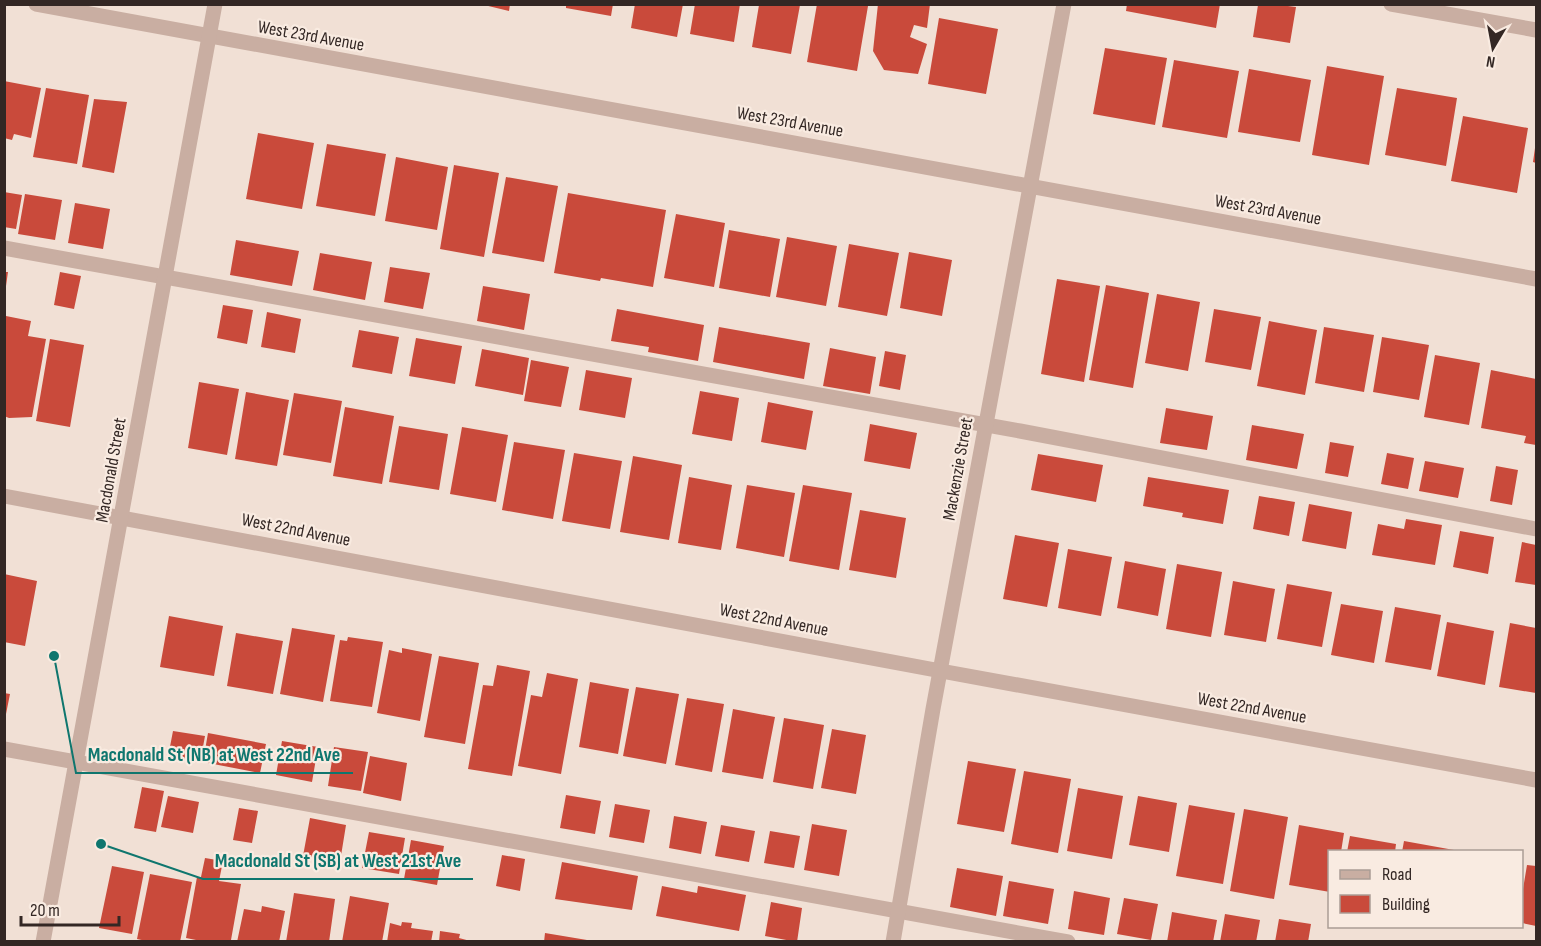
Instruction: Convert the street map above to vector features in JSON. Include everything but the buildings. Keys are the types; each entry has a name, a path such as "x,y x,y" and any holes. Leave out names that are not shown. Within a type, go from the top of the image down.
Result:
{"street":[{"name":"West 23rd Avenue","path":"36,4 1536,279"},
{"name":"Macdonald Street","path":"43,942 215,4"},
{"name":"Mackenzie Street","path":"893,942 985,425 1064,4"},
{"path":"1391,4 1536,30"},
{"path":"4,248 985,425 1536,529"},
{"name":"West 22nd Avenue","path":"4,496 1536,780"},
{"path":"4,749 1068,942"}],"place":[{"name":"Macdonald St (NB) at West 22nd Ave","path":"54,656"},
{"name":"Macdonald St (SB) at West 21st Ave","path":"101,844"}]}
